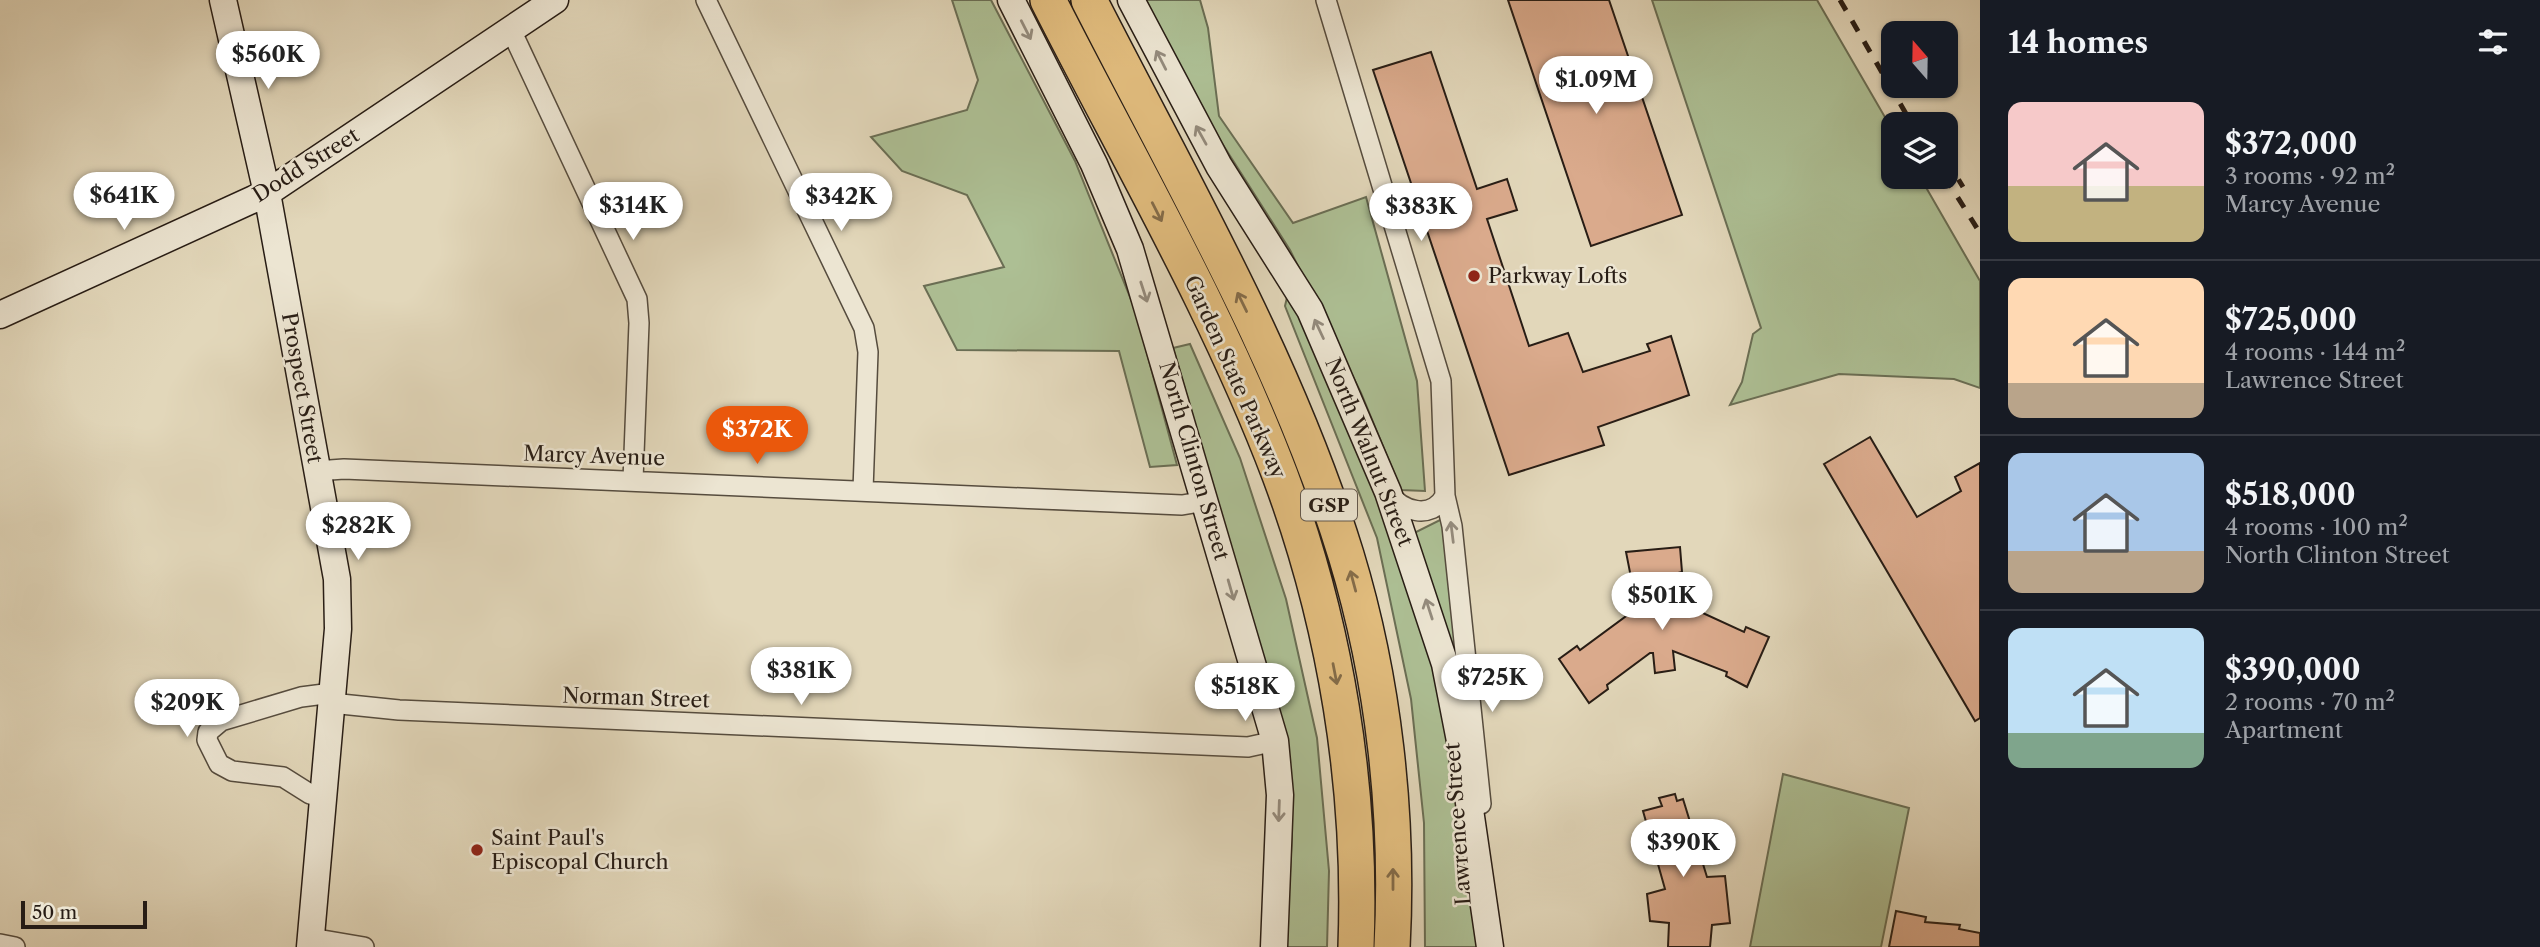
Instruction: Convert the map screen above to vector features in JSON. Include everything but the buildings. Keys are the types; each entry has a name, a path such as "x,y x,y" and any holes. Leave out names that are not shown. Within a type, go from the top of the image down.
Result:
{"highway":[{"name":"Garden State Parkway","path":"1048,0 1058,56 1087,112 1235,371 1279,474 1308,560 1332,658 1349,771 1356,861 1356,947"},
{"name":"Garden State Parkway","path":"1089,0 1278,378 1317,470 1346,556 1371,662 1387,761 1393,851 1392,947"}],"main road":[{"name":"Prospect Street","path":"223,0 267,193 337,579 338,629 310,942"},
{"name":"Dodd Street","path":"0,315 267,193 555,0"},
{"path":"1011,0 1058,56"},
{"name":"North Walnut Street","path":"1131,0 1175,88 1219,166 1300,293 1388,492 1445,664 1460,741 1489,944"},
{"name":"North Clinton Street","path":"1087,112 1094,164 1130,249 1275,741 1280,795 1274,947"}],"street":[{"path":"706,0 864,328 868,352 863,490"},
{"name":"Lawrence Street","path":"1326,0 1441,381 1445,496 1450,516 1478,772 1489,944"},
{"path":"511,30 637,299 639,323 632,480"},
{"name":"Marcy Avenue","path":"316,471 344,469 632,480 1182,505 1206,501"},
{"path":"1388,492 1401,505 1413,510 1434,508 1445,496"},
{"name":"Norman Street","path":"323,796 310,794 284,777 225,768 212,757 207,740 208,732 220,721 301,697 331,698 399,710 1248,747 1275,741"},
{"path":"310,942 364,947"},
{"path":"0,944 15,947"}],"green space":[{"path":"952,0 991,0 1075,161 1136,312 1177,465 1150,467 1119,351 957,350 924,286 1004,267 967,195 902,171 871,137 967,110 978,80"},
{"path":"1146,0 1200,0 1208,28 1219,116 1293,223 1366,197 1417,381 1425,491 1401,490 1361,393 1290,250 1190,93"},
{"path":"1652,0 1817,0 1882,112 1881,189 1927,189 1980,281 1980,388 1954,379 1839,374 1730,405 1742,382 1753,334 1761,328"},
{"path":"1289,289 1352,433 1427,633 1456,760 1479,947 1425,947 1424,823 1411,699 1377,538 1285,306"},
{"path":"1190,344 1240,458 1286,599 1317,738 1329,871 1327,947 1286,947 1292,835 1282,725 1173,348"},
{"path":"1442,519 1461,680 1414,533"},
{"path":"1783,774 1909,808 1881,947 1750,947"}],"railway":[{"path":"1840,0 1905,112"},
{"path":"1958,179 1963,187"},
{"path":"1952,189 1980,233"}],"place":[{"name":"Parkway Lofts","path":"1474,276"},
{"name":"Saint Paul's Episcopal Church","path":"477,850"}]}
